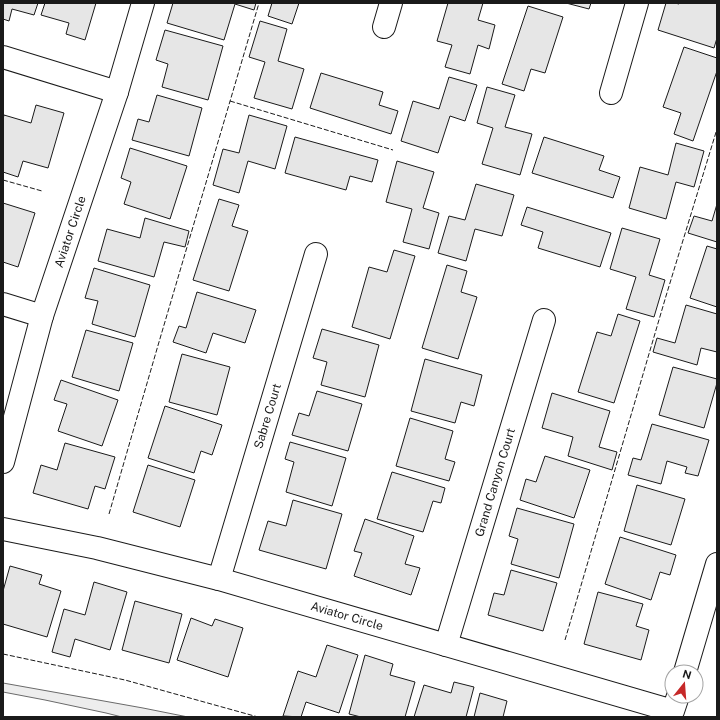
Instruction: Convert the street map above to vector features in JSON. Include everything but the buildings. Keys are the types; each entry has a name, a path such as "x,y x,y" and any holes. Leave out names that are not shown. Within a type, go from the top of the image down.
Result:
{"street":[{"name":"Aviator Circle","path":"3,462 42,316 117,92 143,3"},
{"path":"384,27 391,3"},
{"path":"611,93 637,3"},
{"path":"3,57 117,92"},
{"name":"Sabre Court","path":"219,579 316,254"},
{"path":"3,304 42,316"},
{"name":"Grand Canyon Court","path":"446,645 544,320"},
{"name":"Aviator Circle","path":"3,529 97,548 219,579 673,711 675,704"},
{"path":"687,664 717,564"}],"shaded area":[{"path":"3,683 188,717 122,717 3,692"}],"fence":[{"path":"109,514 259,3"},
{"path":"230,101 393,150"},
{"path":"565,640 666,296 717,129"},
{"path":"3,180 42,191"},
{"path":"3,654 125,680 258,717"}]}
